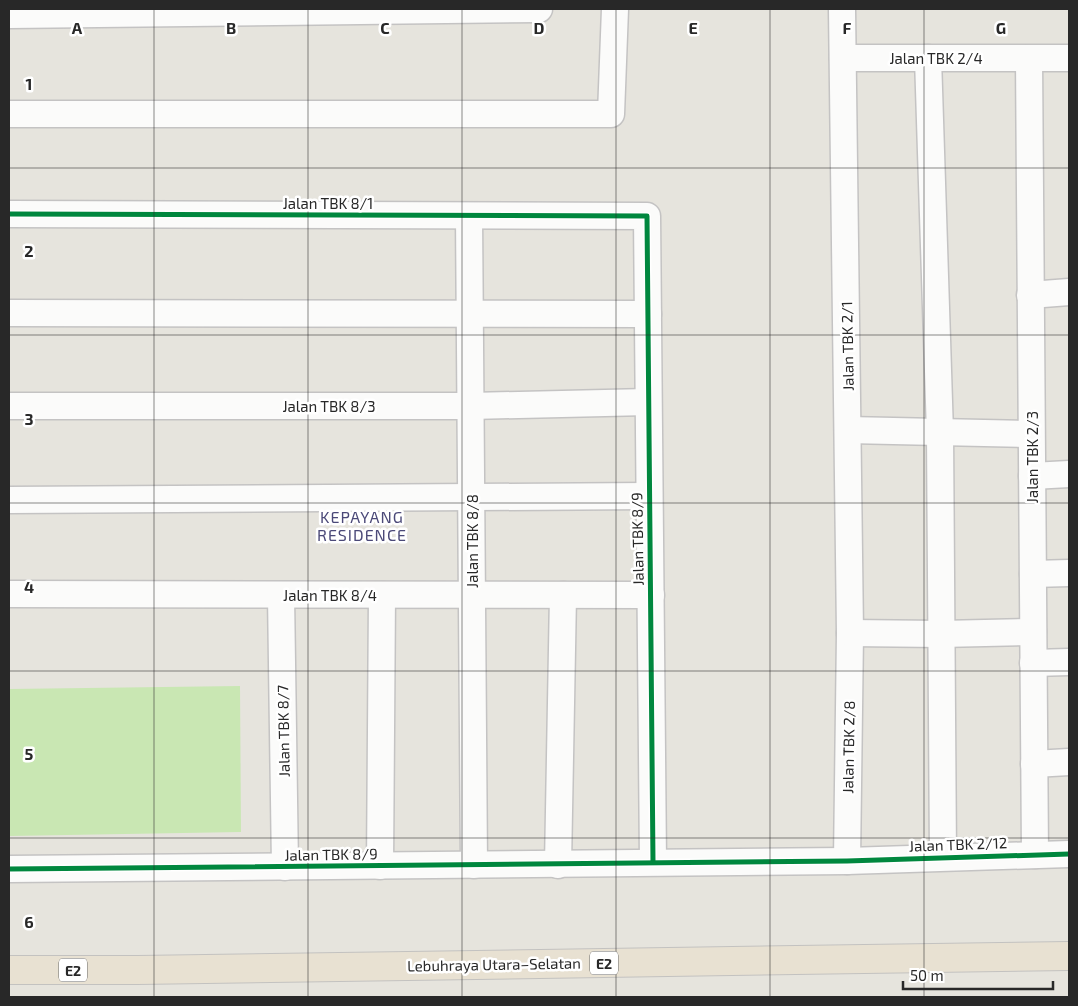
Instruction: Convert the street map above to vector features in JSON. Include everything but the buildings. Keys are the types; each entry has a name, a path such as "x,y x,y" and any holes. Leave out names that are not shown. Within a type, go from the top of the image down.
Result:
{"highway":[{"name":"Lebuhraya Utara–Selatan","path":"9,970 158,970 1069,956"}],"street":[{"path":"9,15 539,9"},
{"path":"9,114 611,114 615,9"},
{"name":"Jalan TBK 2/1","path":"842,9 850,633"},
{"name":"Jalan TBK 2/4","path":"843,58 1069,58"},
{"path":"928,58 940,433 943,857"},
{"name":"Jalan TBK 2/3","path":"1029,58 1034,855"},
{"name":"Jalan TBK 8/1","path":"9,214 647,216"},
{"name":"Jalan TBK 8/8","path":"469,216 474,865"},
{"name":"Jalan TBK 8/9","path":"647,216 653,862"},
{"path":"1030,296 1069,292"},
{"path":"9,313 648,314"},
{"name":"Jalan TBK 8/3","path":"9,406 471,406 648,402"},
{"path":"848,430 1031,434"},
{"path":"1032,476 1069,474"},
{"path":"9,500 649,496"},
{"path":"1033,574 1069,573"},
{"name":"Jalan TBK 8/4","path":"9,594 650,595"},
{"name":"Jalan TBK 8/7","path":"281,594 285,867"},
{"path":"380,866 382,594"},
{"path":"558,865 563,595"},
{"path":"850,633 1033,632"},
{"name":"Jalan TBK 2/8","path":"847,861 850,633"},
{"path":"1033,663 1069,662"},
{"path":"1034,764 1069,762"},
{"name":"Jalan TBK 2/12","path":"847,861 1069,854"},
{"name":"Jalan TBK 8/9","path":"9,869 847,861"}],"green space":[{"path":"240,686 241,832 9,836 9,689"}],"cycle path":[{"path":"9,214 647,216 653,862"},
{"path":"9,869 847,861 1069,854"}],"district":[{"name":"KEPAYANG RESIDENCE","path":"362,525"}]}
